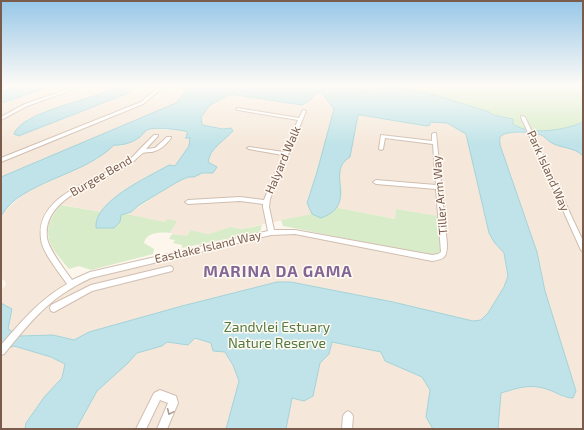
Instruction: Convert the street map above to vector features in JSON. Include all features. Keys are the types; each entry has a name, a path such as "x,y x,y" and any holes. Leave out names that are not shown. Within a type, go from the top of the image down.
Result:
{"street":[{"path":"1,119 26,105"},
{"path":"1,160 137,105"},
{"path":"238,109 300,119"},
{"name":"Halyard Walk","path":"271,233 266,202 304,111"},
{"name":"Park Island Way","path":"523,117 583,248"},
{"name":"Tiller Arm Way","path":"434,134 445,251 443,255"},
{"name":"Burgee Bend","path":"71,284 45,243 43,229 47,218 57,204 70,194 128,163 156,136"},
{"path":"382,150 382,136 435,143"},
{"name":"Burgee Bend","path":"141,150 150,151 158,149 169,138"},
{"path":"248,148 285,154"},
{"path":"376,182 439,187"},
{"path":"188,202 240,199 266,202"},
{"name":"Eastlake Island Way","path":"1,351 46,301 71,284 90,276 271,233 296,232 432,258 438,258 443,255"},
{"path":"54,308 91,288 170,269"},
{"path":"90,276 91,288"},
{"path":"141,429 157,396 160,395 173,399 174,403 162,429"},
{"path":"347,429 348,416"}],"shaded area":[{"path":"1,105 65,105 41,114 31,120 21,135 98,105 171,105 1,177"},
{"path":"210,105 331,105 334,109 307,203 312,214 241,229 231,227 208,234 191,230 187,237 170,233 177,221 165,222 126,215 179,181 202,173 208,174 212,164 208,162 210,156 217,146 232,131 231,128 223,129 202,125 201,117"},
{"path":"358,115 427,126 430,122 447,123 466,134 489,233 494,242 504,253 508,276 504,287 488,313 481,320 473,321 393,302 291,282 277,282 182,306 89,332 74,340 53,335 20,336 8,329 10,319 8,306 1,303 1,290 6,285 5,281 1,279 1,216 3,212 28,191 96,160 114,145 122,146 139,137 147,130 157,127 165,130 180,130 189,134 189,146 175,167 169,165 154,174 105,207 102,212 57,204 50,212 43,237 71,284 90,275 283,231 442,256 442,217 396,209 395,219 338,208 342,193 339,173 345,159 350,157"},
{"path":"508,133 541,135 548,141 579,151 583,156 583,429 498,429 501,393 529,385 551,390 565,398 576,391 545,291 537,252 500,145 501,136"},
{"path":"194,338 211,343 213,351 225,352 233,365 239,381 226,429 76,429 97,391 137,353 162,346 167,342 188,345"},
{"path":"331,342 381,352 385,361 422,377 430,390 426,416 433,429 286,429 292,398 313,396 320,362 329,353"},
{"path":"14,346 51,357 65,364 62,378 45,396 26,423 25,429 2,429 1,348 9,348"}],"green space":[{"name":"Zandvlei Estuary Nature Reserve","path":"171,105 210,105 201,117 202,125 223,129 231,128 233,131 215,148 209,157 208,162 217,167 213,173 202,173 179,181 126,214 165,222 167,219 177,221 170,233 154,234 145,239 144,243 154,249 153,254 91,270 79,266 69,269 51,245 48,231 53,215 60,205 102,212 108,204 132,185 169,165 175,166 189,146 189,134 162,128 147,130 137,139 121,145 114,145 101,156 23,194 10,204 1,216 1,177"},
{"name":"Zandvlei Estuary Nature Reserve","path":"331,105 583,105 583,156 571,149 553,144 538,134 527,132 509,133 504,134 500,138 500,145 537,252 545,291 576,391 573,398 565,397 538,387 521,388 501,393 498,429 433,429 426,417 430,390 422,377 385,361 381,352 332,342 329,354 320,363 313,396 304,401 292,398 286,429 226,429 239,381 233,365 225,352 213,351 211,343 195,338 188,345 167,342 162,346 137,353 97,391 76,429 25,429 26,423 45,396 62,378 65,364 51,357 14,346 9,348 1,303 12,309 8,329 20,336 53,335 74,340 89,332 182,306 277,282 291,282 393,302 473,321 481,320 488,313 504,287 508,276 504,253 494,242 489,233 466,134 447,123 430,122 430,125 427,126 358,115 350,157 342,164 340,173 342,196 338,208 395,219 396,209 438,216 441,250 438,254 430,255 283,226 281,220 312,214 307,203 334,109"},
{"path":"262,225 260,232 182,248 182,245 173,243 175,240 169,239 172,234 187,236 191,230 208,234 231,227 241,229"}],"water":[{"path":"98,105 19,136 14,134 20,126 31,118 62,106"},
{"name":"Zandvlei Estuary Nature Reserve","path":"171,105 210,105 201,117 202,125 223,129 231,128 233,131 215,148 209,157 208,162 217,167 213,173 202,173 179,181 139,205 131,212 121,215 120,222 114,228 96,228 97,218 103,208 136,183 169,165 175,166 189,146 190,137 185,138 188,134 186,131 155,128 147,130 140,137 131,142 121,145 114,145 101,156 23,194 10,204 1,216 1,177"},
{"name":"Zandvlei Estuary Nature Reserve","path":"331,105 467,105 489,112 493,115 513,119 513,124 520,128 538,131 568,127 583,122 583,156 571,149 553,144 538,134 527,132 509,133 504,134 500,138 500,145 537,252 545,291 576,391 573,398 565,397 538,387 521,388 501,393 498,429 433,429 426,417 430,390 422,377 385,361 381,352 332,342 329,354 320,363 313,396 304,401 292,398 286,429 226,429 239,381 233,365 225,352 213,351 211,343 195,338 188,345 167,342 162,346 137,353 97,391 76,429 25,429 26,423 45,396 62,378 65,364 51,357 14,346 9,348 1,348 1,303 12,309 8,329 20,336 53,335 74,340 89,332 182,306 277,282 291,282 393,302 473,321 481,320 488,313 504,287 508,276 504,253 494,242 489,233 466,134 447,123 430,122 430,125 427,126 358,115 350,157 343,163 340,171 340,197 338,205 332,212 321,218 312,214 307,203 334,109"}],"district":[{"name":"MARINA DA GAMA","path":"278,271"}]}
